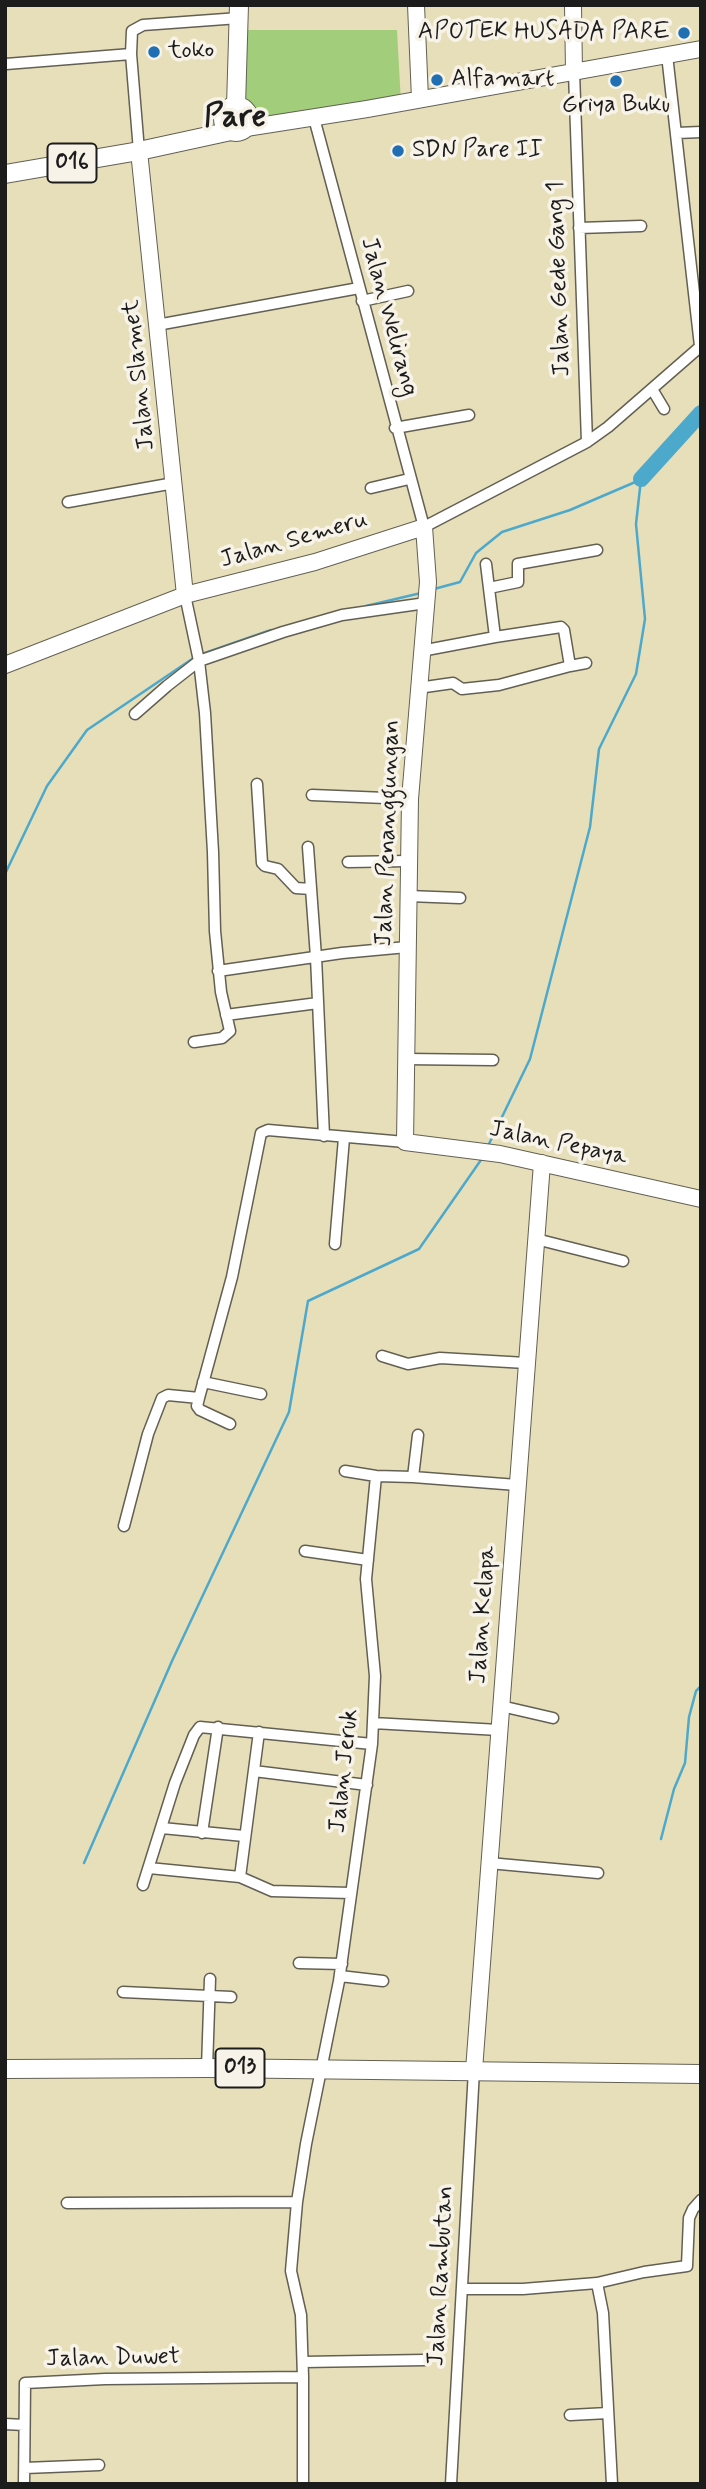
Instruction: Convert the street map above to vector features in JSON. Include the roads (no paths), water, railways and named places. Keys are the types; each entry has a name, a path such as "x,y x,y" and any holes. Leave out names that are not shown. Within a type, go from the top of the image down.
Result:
{"main road":[{"path":"239,11 236,106 224,114 223,122 239,129"},
{"name":"016","path":"5,174 139,151 239,129"},
{"name":"013","path":"5,2069 207,2068 701,2074"}],"street":[{"path":"416,5 420,99"},
{"path":"573,5 574,72"},
{"path":"139,151 131,34 138,26 239,11"},
{"path":"239,129 701,49"},
{"path":"6,64 131,54"},
{"path":"667,55 700,346"},
{"name":"Jalan Gede Gang 1","path":"574,72 587,442"},
{"name":"Jalan Welirang","path":"314,118 424,527"},
{"path":"677,133 701,132"},
{"name":"Jalan Slamet","path":"139,151 185,595"},
{"path":"579,228 641,226"},
{"path":"157,324 359,288"},
{"path":"362,301 408,291"},
{"name":"Jalan Semeru","path":"5,665 185,595 316,562 424,527 587,442 700,346"},
{"path":"652,389 664,409"},
{"path":"396,428 470,415"},
{"path":"371,488 409,479"},
{"path":"68,502 174,483"},
{"name":"Jalan Penanggungan","path":"405,1142 408,861 410,799 427,594 424,527"},
{"path":"489,588 518,582 517,564 597,550"},
{"path":"486,564 495,637"},
{"path":"135,714 198,657 342,615 427,594"},
{"path":"185,595 198,657 208,752 218,971 230,1031 227,1036 194,1042"},
{"path":"421,651 561,628 564,630 570,666"},
{"path":"418,688 453,682 462,689 499,685 586,663"},
{"path":"257,784 263,865 278,869 296,888 311,888"},
{"path":"312,795 410,799"},
{"path":"308,847 324,1136"},
{"path":"348,862 408,861"},
{"path":"408,896 460,898"},
{"path":"218,971 407,947"},
{"path":"226,1015 318,1003"},
{"path":"405,1059 494,1060"},
{"path":"230,1424 197,1406 242,1237 259,1136 268,1130 405,1142"},
{"path":"335,1244 344,1138"},
{"name":"Jalan Pepaya","path":"405,1142 492,1152 701,1199"},
{"name":"Jalan Kelapa","path":"474,2070 542,1163"},
{"path":"536,1239 623,1261"},
{"path":"382,1356 408,1364 440,1358 526,1363"},
{"path":"203,1382 261,1394"},
{"path":"124,1526 148,1434 162,1398 168,1395 199,1398"},
{"path":"413,1477 418,1435"},
{"path":"345,1471 376,1476 517,1485"},
{"name":"Jalan Jeruk","path":"303,2484 301,2315 291,2271 306,2144 341,1970 372,1744 375,1676 367,1592 376,1476"},
{"path":"305,1551 368,1560"},
{"path":"501,1706 553,1718"},
{"path":"373,1723 499,1730"},
{"path":"144,1885 175,1783 196,1730 204,1726 218,1727 372,1744"},
{"path":"202,1833 218,1727"},
{"path":"240,1877 259,1732"},
{"path":"254,1771 367,1784"},
{"path":"162,1828 244,1836"},
{"path":"489,1863 598,1873"},
{"path":"149,1868 240,1877 272,1891 351,1893"},
{"path":"299,1963 383,1981"},
{"path":"207,2068 209,1979"},
{"path":"123,1992 231,1997"},
{"name":"Jalan Rambutan","path":"451,2484 474,2070"},
{"path":"462,2282 523,2289 578,2286 687,2266 689,2218 701,2200"},
{"path":"67,2203 298,2202"},
{"path":"597,2283 603,2313 612,2484"},
{"path":"303,2362 425,2360"},
{"name":"Jalan Duwet","path":"24,2484 25,2383 303,2377"},
{"path":"570,2415 608,2413"},
{"path":"5,2424 24,2425"},
{"path":"24,2468 99,2465"}],"waterway":[{"path":"641,479 701,413"},
{"path":"487,1148 530,1059 590,827 599,749 636,674 645,619 636,524 641,479"},
{"path":"434,589 460,582 476,553 502,532 570,510 640,480"},
{"path":"366,606 421,593"},
{"path":"202,654 271,630"},
{"path":"5,874 47,786 87,730 195,657"},
{"path":"84,1863 172,1661 289,1412 308,1301 419,1249 483,1157"},
{"path":"661,1839 674,1789 685,1763 689,1717 696,1691 701,1686"}],"place":[{"name":"APOTEK HUSADA PARE","path":"684,33"},
{"name":"toko","path":"154,52"},
{"name":"Alfamart","path":"437,80"},
{"name":"Griya Buku","path":"616,81"},
{"name":"SDN Pare II","path":"398,151"}],"district":[{"name":"Pare","path":"235,118"}]}
